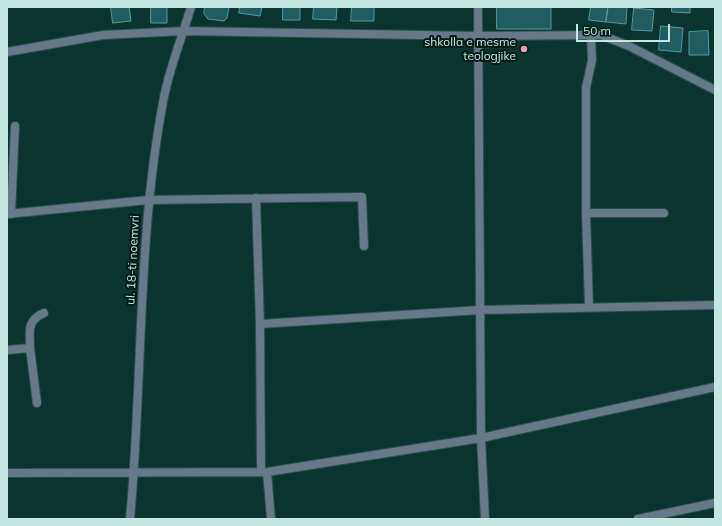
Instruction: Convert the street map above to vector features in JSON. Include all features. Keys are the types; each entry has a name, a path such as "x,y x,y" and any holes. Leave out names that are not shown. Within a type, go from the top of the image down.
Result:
{"street":[{"name":"ul. 18-ti noemvri","path":"130,519 134,473 148,200 164,95 191,7"},
{"path":"478,7 480,310 485,519"},
{"path":"7,52 102,35 184,31 479,36 601,36 629,46 715,90"},
{"path":"589,307 586,213 586,88 592,60 591,36"},
{"path":"15,126 9,214 148,200 362,198 364,246"},
{"path":"256,198 264,472 271,519"},
{"path":"586,213 664,213"},
{"path":"260,324 480,310 715,305"},
{"path":"37,403 30,348 30,326 34,318 44,313"},
{"path":"7,350 30,348"},
{"path":"7,473 264,472 482,438 715,387"},
{"path":"638,519 715,503"}],"building":[{"path":"111,7 129,7 131,21 113,23"},
{"path":"151,7 167,7 167,23 151,23"},
{"path":"205,7 229,7 227,18 224,21 208,19 204,14"},
{"path":"240,7 262,7 260,16 239,13"},
{"path":"283,7 300,7 300,20 283,20"},
{"path":"314,7 337,7 336,20 313,19"},
{"path":"352,7 374,7 374,21 351,21"},
{"path":"497,7 551,7 551,29 497,29"},
{"path":"591,7 608,7 606,22 589,20"},
{"path":"608,7 627,7 626,24 606,22"},
{"path":"672,7 690,7 690,13 672,12"},
{"path":"634,8 654,10 652,31 632,30"},
{"path":"661,26 683,28 681,52 659,50"},
{"path":"708,31 709,55 689,55 689,32"}],"place":[{"name":"shkolla e mesme teologjike","path":"524,49"}]}
